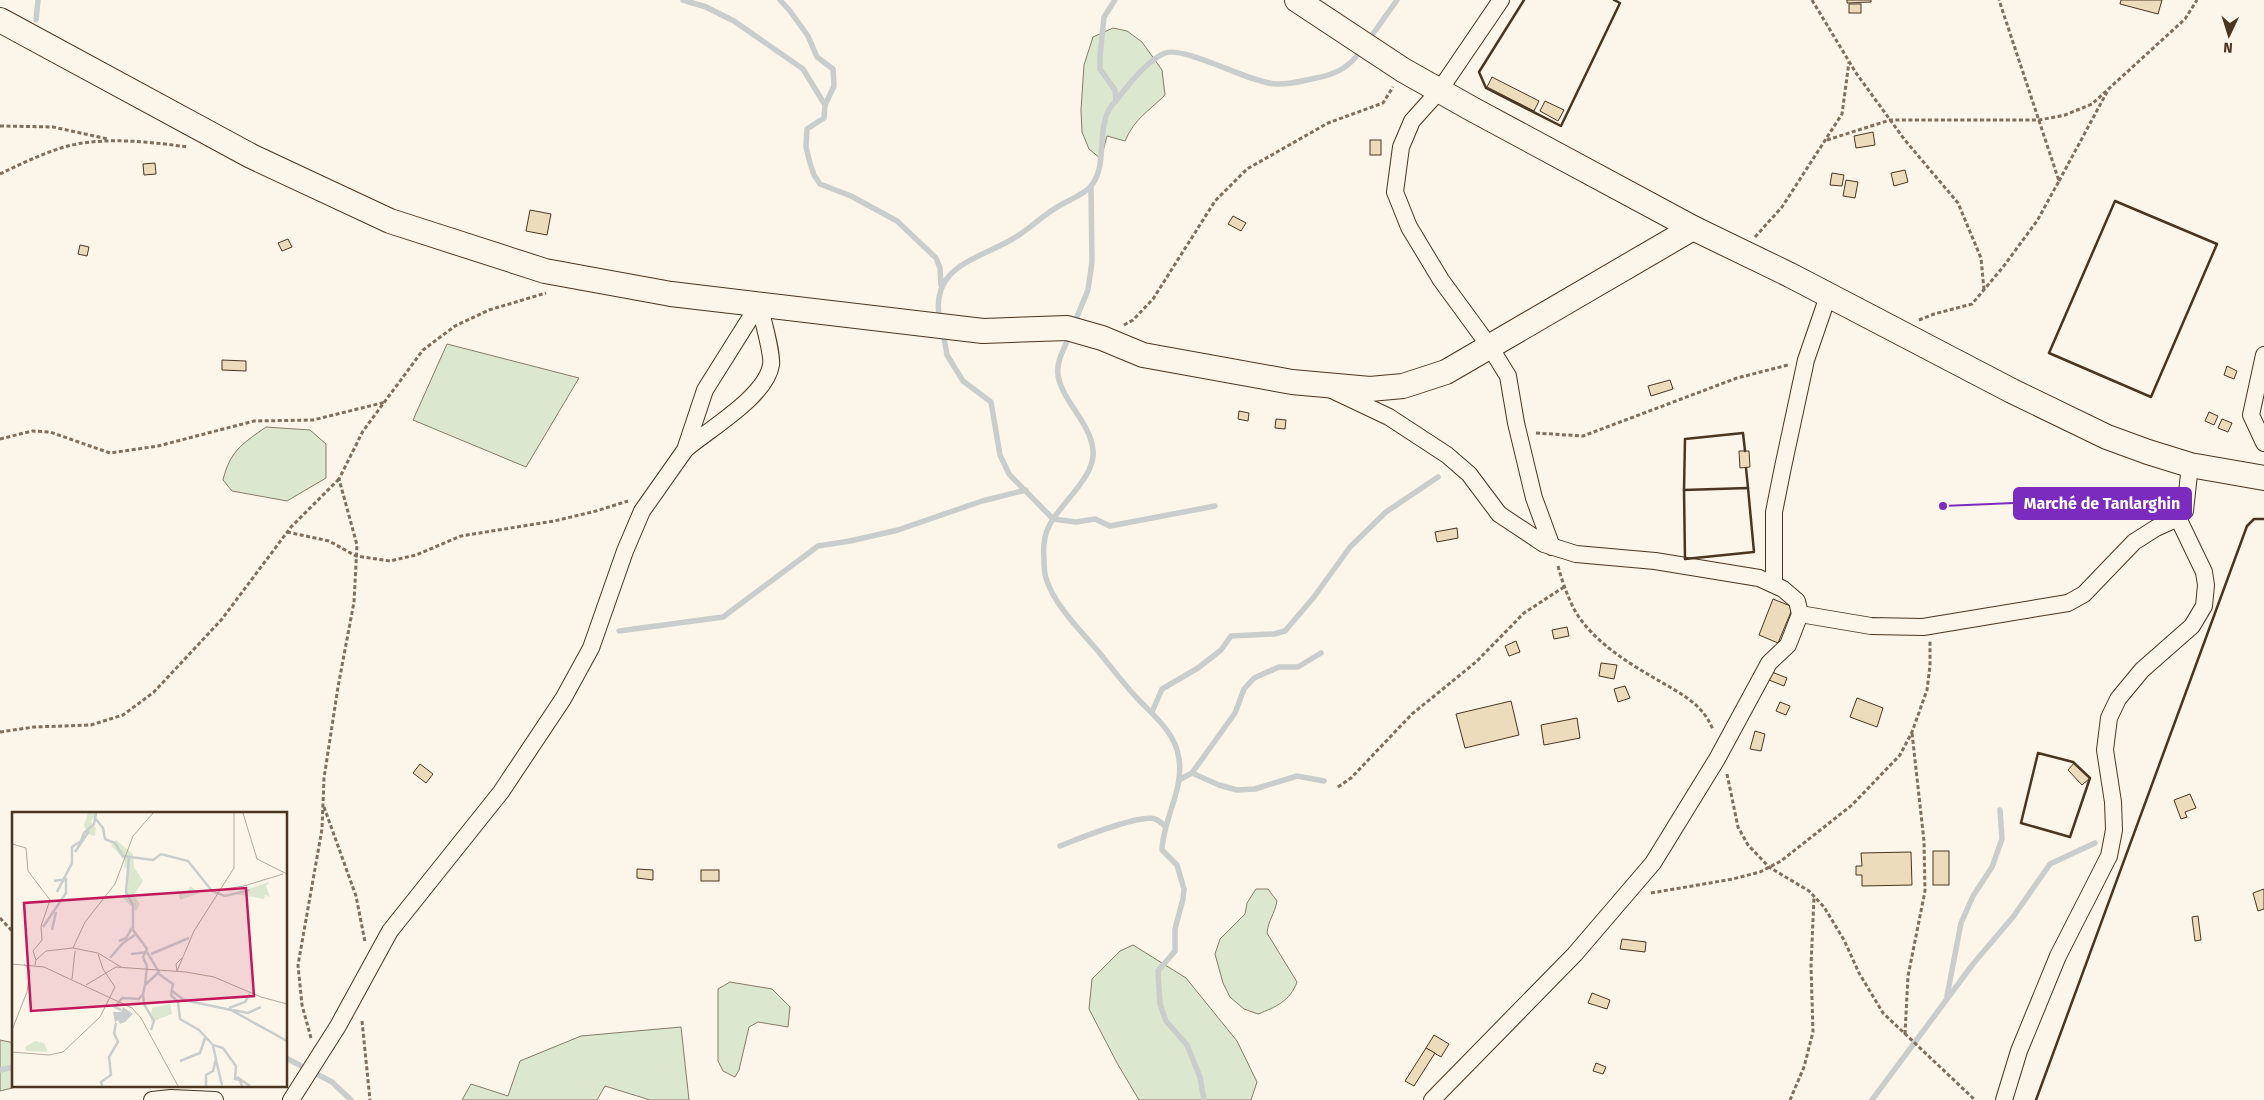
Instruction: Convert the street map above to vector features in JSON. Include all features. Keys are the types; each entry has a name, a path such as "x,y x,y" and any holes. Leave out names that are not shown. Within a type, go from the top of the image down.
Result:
{"street":[{"path":"1297,0 1403,70 1439,91 1693,228 2012,391 2107,437 2148,452 2190,465 2264,478"},
{"path":"1500,0 1439,91 1412,121 1401,147 1395,192 1409,227 1440,280 1490,347 1508,376 1518,432 1534,498 1552,547"},
{"path":"0,20 251,156 390,221 545,271 671,294 983,331 1013,332 1066,328 1102,338 1143,355 1292,382 1370,389 1403,386 1446,372 1693,228"},
{"path":"1774,584 1774,512 1806,360 1828,296"},
{"path":"290,1100 317,1059 390,931 501,792 563,699 591,648 625,551 642,511 685,450 705,390 759,304"},
{"path":"685,450 751,400 764,382 772,364 759,304"},
{"path":"2264,355 2251,415 2264,443"},
{"path":"1319,384 1389,417 1447,456 1469,474 1499,514 1520,530 1552,547 1576,554 1655,561 1760,578 1783,588 1796,601 1800,614 1788,645 1769,663 1721,751 1653,863 1575,954 1432,1100"},
{"path":"1800,614 1871,626 1930,626 2068,603 2084,594 2134,542 2156,528 2178,518 2185,511 2190,465"},
{"path":"2004,1100 2019,1051 2058,956 2109,856 2114,830 2113,802 2105,750 2109,718 2118,699 2142,670 2192,626 2204,606 2206,585 2204,572 2178,518"},
{"path":"152,1100 171,1098 216,1100"}],"path":[{"path":"1812,0 1849,61 1890,120 1958,202 1981,258 1984,290"},
{"path":"1999,0 2059,182"},
{"path":"1827,140 1890,120 2039,120 2065,115 2092,104 2185,19 2197,0"},
{"path":"1741,252 1782,207 1842,114 1849,61"},
{"path":"1102,338 1133,320 1153,299 1215,201 1247,169 1328,123 1382,104 1403,70"},
{"path":"1896,331 1934,314 1972,304 2036,221 2109,88"},
{"path":"0,126 53,127 112,140 195,148"},
{"path":"0,174 37,157 72,145 112,140"},
{"path":"0,732 34,727 91,725 123,715 154,692 222,619 287,532 339,480 363,431 423,350 455,326 489,310 551,292"},
{"path":"1518,432 1583,436 1738,378 1806,360"},
{"path":"0,439 32,431 50,432 110,453 158,446 254,421 313,420 386,402"},
{"path":"317,1059 302,1004 298,965 322,830 324,778 332,723 354,602 357,544 339,480"},
{"path":"287,532 329,541 356,556 390,561 416,556 461,536 563,519 596,511 655,492"},
{"path":"1552,547 1564,587 1574,610 1588,627 1614,652 1690,699 1711,724 1721,751 1738,827 1748,845 1769,867 1809,891 1824,907 1844,940 1858,973 1883,1013 1975,1100"},
{"path":"1338,788 1351,778 1412,714 1476,662 1524,613 1564,587"},
{"path":"1621,900 1677,887 1733,879 1760,872 1802,845 1852,804 1900,755 1912,732 1927,690 1930,666 1930,626"},
{"path":"1905,1034 1908,976 1924,891 1924,842 1912,732"},
{"path":"323,804 356,896 370,969"},
{"path":"1790,1100 1804,1067 1813,1032 1811,966 1814,896"},
{"path":"0,918 12,931"},
{"path":"363,1014 362,1023 370,1100"}],"green space":[{"path":"1113,28 1127,31 1142,42 1162,70 1165,95 1133,126 1125,141 1107,136 1101,159 1089,149 1082,132 1081,110 1084,65 1093,37"},
{"path":"447,344 579,378 526,467 413,420"},
{"path":"266,427 310,430 326,444 326,478 287,501 232,491 223,480 229,462 238,449"},
{"path":"1256,889 1268,889 1277,901 1267,933 1297,982 1286,999 1271,1009 1258,1014 1244,1009 1230,997 1223,983 1215,954 1220,939 1245,914 1247,903"},
{"path":"1133,945 1186,978 1237,1041 1257,1082 1251,1100 1139,1100 1089,1009 1092,979 1120,951"},
{"path":"730,982 772,989 790,1007 788,1027 758,1022 749,1027 739,1070 735,1077 723,1071 718,1061 718,989"},
{"path":"681,1027 689,1100 650,1100 605,1086 597,1100 462,1100 471,1084 508,1096 520,1061 581,1036"},
{"path":"0,1040 12,1043 12,1088 0,1091"}],"building":[{"path":"1847,0 1871,0 1871,2 1847,3"},
{"path":"2121,0 2162,0 2158,14 2120,4"},
{"path":"1849,4 1861,4 1861,13 1849,13"},
{"path":"1492,77 1539,101 1534,111 1487,87"},
{"path":"1545,101 1564,110 1558,121 1540,111"},
{"path":"1873,132 1875,145 1856,148 1854,136"},
{"path":"1370,140 1381,140 1381,155 1370,155"},
{"path":"155,163 156,174 144,175 143,164"},
{"path":"1905,170 1908,182 1894,186 1891,173"},
{"path":"1832,173 1844,175 1842,186 1830,185"},
{"path":"1846,180 1858,182 1855,198 1843,196"},
{"path":"530,210 551,214 547,235 526,231"},
{"path":"1233,216 1246,223 1241,231 1228,224"},
{"path":"288,239 292,247 282,251 278,243"},
{"path":"80,245 89,247 87,256 78,254"},
{"path":"222,360 246,361 246,371 222,370"},
{"path":"2227,366 2237,371 2234,379 2224,375"},
{"path":"1670,380 1673,389 1651,396 1648,386"},
{"path":"1239,411 1249,413 1248,421 1238,419"},
{"path":"2209,412 2218,416 2214,425 2205,421"},
{"path":"1276,419 1286,420 1285,429 1275,428"},
{"path":"2222,419 2232,423 2228,432 2218,428"},
{"path":"1739,451 1749,451 1750,467 1740,468"},
{"path":"1457,528 1458,538 1437,542 1435,532"},
{"path":"1773,599 1793,607 1778,643 1759,635"},
{"path":"1567,627 1569,636 1554,639 1552,630"},
{"path":"1516,641 1520,652 1509,656 1505,646"},
{"path":"1601,663 1617,665 1614,679 1599,676"},
{"path":"1772,672 1787,678 1784,686 1769,680"},
{"path":"1625,686 1630,698 1618,702 1614,689"},
{"path":"1857,698 1883,708 1877,727 1850,717"},
{"path":"1511,701 1519,735 1465,748 1456,714"},
{"path":"1780,702 1790,706 1786,715 1776,711"},
{"path":"1577,718 1580,738 1544,745 1541,725"},
{"path":"1755,731 1765,734 1761,751 1750,749"},
{"path":"2074,763 2090,778 2082,785 2068,770"},
{"path":"420,764 433,774 426,783 413,773"},
{"path":"2190,794 2196,808 2185,812 2187,817 2181,819 2174,800"},
{"path":"1933,851 1949,851 1949,885 1933,885"},
{"path":"1911,852 1912,885 1862,886 1862,875 1856,875 1856,866 1862,866 1861,853"},
{"path":"637,869 653,870 653,880 637,878"},
{"path":"701,870 719,870 719,881 701,881"},
{"path":"2264,889 2264,909 2258,911 2253,893"},
{"path":"2198,916 2201,940 2195,941 2192,917"},
{"path":"1622,939 1646,942 1645,952 1620,949"},
{"path":"1592,993 1610,1000 1607,1009 1588,1003"},
{"path":"1434,1035 1449,1044 1441,1057 1426,1048"},
{"path":"1426,1048 1435,1053 1414,1086 1405,1081"},
{"path":"1596,1063 1606,1067 1603,1074 1593,1071"}],"waterway":[{"path":"36,20 38,0"},
{"path":"683,0 706,7 734,21 803,69 825,105"},
{"path":"780,0 808,36 817,57 833,69 834,86 825,105 824,118 807,129 806,147 814,175 820,184 851,196 897,221 936,258 940,268 941,285"},
{"path":"940,321 938,303 941,289 957,269 968,261 1016,237 1052,210 1084,192 1097,177 1105,120 1109,109 1116,101 1115,90 1100,69 1104,17 1115,0"},
{"path":"1368,41 1397,0"},
{"path":"1116,101 1145,67 1158,56 1165,53 1175,52 1202,59 1263,82 1280,84 1337,72 1353,61 1362,49"},
{"path":"1074,324 1088,290 1092,262 1091,187"},
{"path":"943,332 947,355 963,381 991,402 1000,455 1009,474 1053,519 1076,522 1095,519 1110,526 1215,506"},
{"path":"1070,335 1063,349 1058,375 1065,394 1087,430 1093,450 1092,460 1084,480 1054,517 1047,530 1044,546 1045,573 1055,598 1068,617 1127,687 1163,725 1177,750 1180,771 1179,782 1163,838 1162,850 1177,865 1184,889 1175,929 1175,951 1158,971 1160,1004 1166,1021 1187,1045 1200,1077 1204,1100"},
{"path":"1152,712 1162,689 1198,668 1221,650 1231,636 1274,634 1285,631 1314,597 1350,547 1386,512 1438,477"},
{"path":"619,631 723,617 818,546 898,530 982,501 1026,490"},
{"path":"1179,780 1192,773 1235,713 1244,689 1254,678 1279,667 1298,667 1321,653"},
{"path":"1192,773 1219,785 1237,790 1255,789 1297,776 1324,781"},
{"path":"1947,996 1961,923 1973,896 1992,867 2002,839 2000,810"},
{"path":"1060,846 1136,820 1155,819 1165,826"},
{"path":"1872,1100 1973,964 2013,917 2050,864 2095,843"},
{"path":"288,1059 332,1082 351,1100"},
{"path":"0,1070 12,1067"}],"wall":[{"path":"1524,0 1479,72 1486,88 1561,126 1620,3 1614,0"},
{"path":"2115,201 2217,244 2151,397 2049,353 2115,201"},
{"path":"1684,490 1685,439 1743,433 1745,451"},
{"path":"1746,468 1748,488"},
{"path":"1748,488 1754,552 1685,559 1684,490 1748,488"},
{"path":"2036,1100 2247,526 2254,519 2264,519"},
{"path":"2038,753 2073,762 2090,778 2070,837 2021,823 2038,753"}],"place":[{"name":"Marché de Tanlarghin","path":"1943,506"}]}
